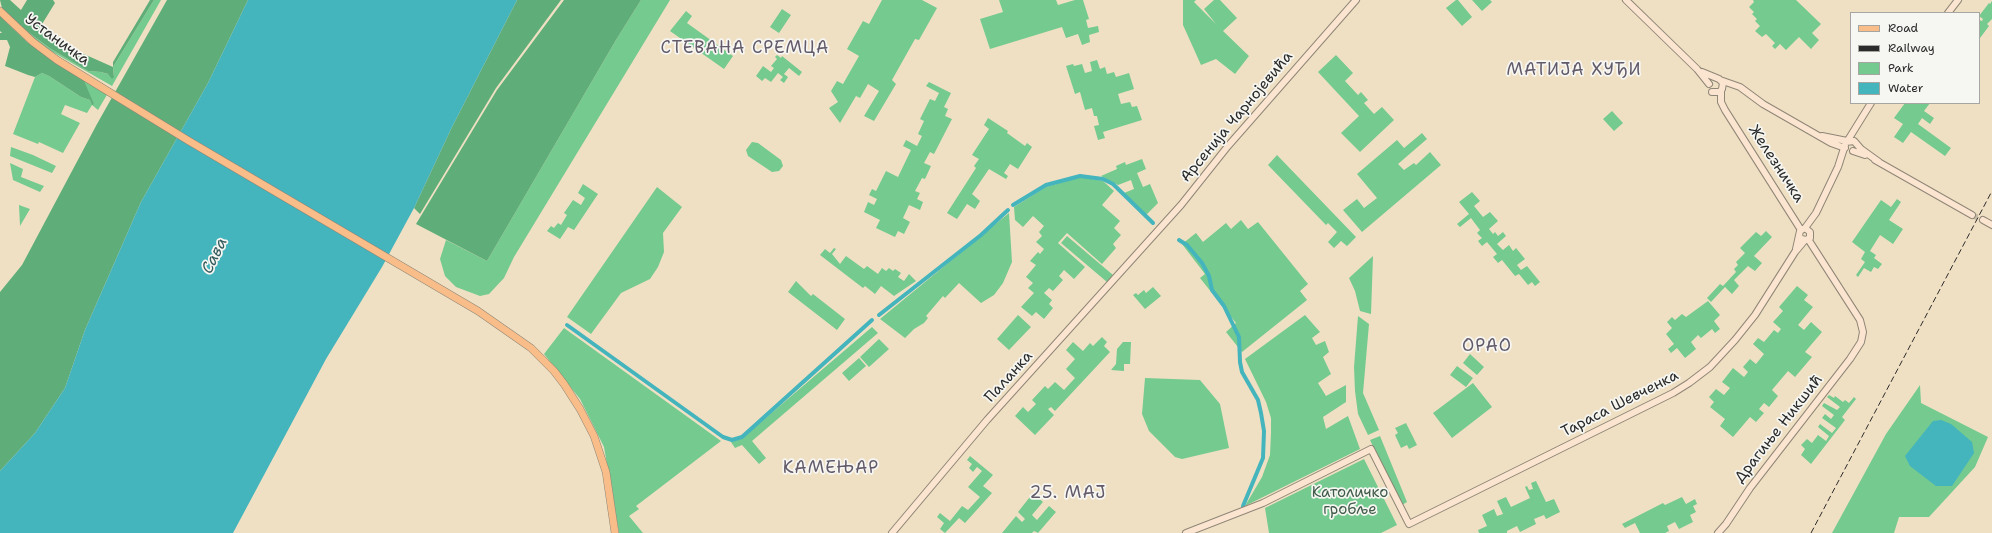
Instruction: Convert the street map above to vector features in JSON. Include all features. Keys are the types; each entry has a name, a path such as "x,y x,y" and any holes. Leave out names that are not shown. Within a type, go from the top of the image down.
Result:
{"main road":[{"name":"Устаничка","path":"0,11 36,45 101,87 379,255 463,302 531,348 554,371 574,398 586,418 599,449 606,472 615,533"}],"street":[{"name":"Арсенија Чарнојевића","path":"1148,241 1356,0"},
{"path":"1626,0 1697,69 1709,84 1712,92 1716,93 1732,87 1747,93"},
{"path":"1949,12 1958,0"},
{"path":"1697,69 1723,83 1722,90"},
{"path":"1709,84 1717,80 1737,85 1763,104 1831,143 1851,148 1972,215"},
{"name":"Железничка","path":"1722,90 1721,102 1727,114 1803,229 1810,232"},
{"name":"Железничка","path":"1712,92 1717,103 1727,114"},
{"path":"1848,141 1870,104"},
{"path":"1799,236 1807,240 1816,213 1838,167 1851,148 1862,117"},
{"path":"1820,136 1848,141"},
{"path":"1848,141 1851,148"},
{"name":"Тараса Шевченка","path":"1795,252 1799,236 1816,213"},
{"path":"1983,220 1992,225"},
{"name":"Тараса Шевченка","path":"1186,533 1263,503 1372,449 1410,524 1689,384 1710,367 1751,320 1795,252 1807,240"},
{"name":"Драгиње Никшић","path":"1718,533 1726,524 1750,488 1850,359 1861,342 1863,332 1860,320 1807,240"},
{"name":"Паланка","path":"892,533 987,420 1148,241"}],"green space":[{"path":"0,0 10,0 21,10 27,0 53,0 55,3 39,29 68,47 113,67 114,77 112,79 108,74 88,71 51,49 21,27 2,8"},
{"path":"150,0 154,0 113,67 113,62"},
{"path":"154,0 161,0 112,86 44,47 8,16 2,8 21,27 51,49 88,71 101,72 114,76 113,67"},
{"path":"167,0 248,0 208,83 141,202 85,330 65,388 35,433 0,471 0,292 22,265 97,124"},
{"path":"517,0 561,0 496,88 420,214 414,208 451,129"},
{"path":"564,0 641,0 616,40 487,261 416,224 497,90"},
{"path":"641,0 670,0 514,257 504,278 489,294 480,296 456,287 445,276 440,259 446,240 487,261 616,40"},
{"path":"882,0 922,0 937,8 919,40 915,39 892,80 896,84 874,121 864,116 879,91 868,84 860,98 856,96 840,123 829,108 838,102 831,91 837,81 843,84 859,56 847,49 863,21 869,24"},
{"path":"999,0 1056,0 1058,5 1075,0 1083,0 1089,19 1086,20 1088,28 1098,26 1099,32 1089,35 1090,42 1082,45 1078,34 1066,38 1062,27 990,49 980,19 1003,12"},
{"path":"1183,0 1196,0 1194,2 1216,24 1204,9 1214,0 1220,0 1237,18 1223,31 1249,56 1235,74 1216,59 1201,65 1183,25"},
{"path":"1458,0 1472,17 1462,26 1446,8"},
{"path":"1472,0 1490,0 1492,2 1482,11"},
{"path":"1753,0 1796,0 1821,24 1812,33 1819,40 1811,49 1799,37 1786,50 1780,44 1775,49 1772,46 1775,43 1766,34 1762,37 1755,31 1760,26 1755,21 1757,19 1752,14 1754,12 1749,7 1754,2"},
{"path":"1992,1 1992,19 1987,24 1989,26 1980,38 1980,20 1982,21 1983,19 1980,15 1989,3 1990,4"},
{"path":"782,9 791,15 779,33 770,27"},
{"path":"686,11 692,16 687,23 733,56 724,69 670,31"},
{"path":"0,16 14,28 108,93 98,110 92,105 87,113 65,105 61,114 80,123 63,153 39,142 38,144 13,134 35,77 42,73 81,97 90,100 48,58 27,42"},
{"path":"0,16 27,42 84,81 94,104 92,105 90,100 81,97 42,73 35,77 5,66 10,47 7,40 0,40 0,33 2,33 0,31"},
{"path":"777,55 781,58 782,56 802,72 799,76 789,68 784,74 788,77 784,83 780,80 783,77 778,73 771,82 765,78 762,81 756,76 763,66 771,72 774,68 771,66 777,59 775,57"},
{"path":"1336,55 1353,73 1345,81 1358,95 1361,92 1368,100 1364,103 1374,114 1382,107 1394,120 1360,152 1341,133 1359,116 1318,72"},
{"path":"1097,60 1100,69 1105,67 1107,74 1114,72 1116,77 1129,73 1134,89 1118,94 1121,104 1130,102 1132,107 1137,106 1142,120 1103,132 1105,138 1098,140 1094,126 1099,125 1097,116 1094,116 1092,108 1085,110 1080,92 1075,94 1066,66 1082,64 1085,73 1092,71 1090,62"},
{"path":"929,82 951,93 944,107 948,109 945,116 952,119 934,154 930,152 924,163 931,166 925,179 922,178 915,191 920,193 917,199 923,202 920,210 909,205 903,218 910,222 904,234 898,231 895,237 876,228 880,220 864,212 868,202 874,205 877,199 869,195 872,189 876,191 886,171 898,177 911,150 903,146 906,140 917,146 922,136 918,134 924,121 920,119 930,99 935,101 939,93 926,86"},
{"path":"1904,104 1929,104 1924,111 1934,118 1930,124 1922,118 1918,124 1951,148 1945,156 1911,132 1903,143 1894,137 1903,124 1894,118"},
{"path":"1612,111 1623,123 1614,131 1603,119"},
{"path":"988,118 1008,131 1007,133 1025,146 1027,143 1032,147 1018,169 1010,164 1004,173 1008,176 1006,179 989,169 972,194 980,201 975,209 967,204 957,219 947,213 976,168 974,166 979,159 972,155 989,129 984,125"},
{"path":"1422,133 1427,139 1398,164 1404,170 1414,163 1416,165 1430,152 1441,165 1362,232 1343,210 1357,199 1364,208 1377,198 1357,174 1397,140 1404,148"},
{"path":"752,142 758,143 781,160 783,166 779,171 772,172 748,156 746,150"},
{"path":"11,147 56,166 52,173 10,156"},
{"path":"1277,155 1356,237 1347,246 1341,241 1334,248 1328,242 1337,232 1328,223 1326,225 1268,165"},
{"path":"1142,159 1146,169 1137,173 1143,187 1150,184 1158,203 1145,216 1124,193 1134,189 1131,180 1118,185 1101,176 1117,169 1116,166 1125,162 1126,165"},
{"path":"10,163 23,169 21,177 44,186 40,192 13,180"},
{"path":"1081,177 1103,181 1114,191 1102,205 1120,221 1114,228 1121,235 1113,244 1116,248 1102,264 1067,233 1058,243 1085,267 1074,279 1064,270 1059,276 1063,280 1053,291 1049,288 1044,293 1052,300 1049,304 1053,308 1044,319 1036,312 1032,316 1021,307 1034,293 1028,288 1033,283 1026,277 1036,265 1030,261 1038,252 1040,254 1044,249 1036,242 1042,236 1039,232 1044,226 1033,216 1023,227 1015,220 1014,207 1046,187"},
{"path":"583,184 598,194 574,230 568,227 560,239 547,231 551,226 554,228 558,223 561,225 567,215 564,213 573,200 581,205 585,198 578,193"},
{"path":"657,187 682,207 663,233 664,252 658,267 650,279 621,293 591,334 567,317"},
{"path":"1472,192 1480,201 1474,206 1483,217 1490,212 1498,221 1489,229 1493,234 1495,232 1498,236 1503,232 1506,236 1497,244 1503,250 1509,245 1513,251 1516,248 1525,259 1517,265 1521,270 1527,266 1540,282 1535,286 1532,282 1528,285 1519,274 1515,276 1502,260 1498,263 1493,257 1497,254 1487,242 1482,246 1478,241 1482,238 1477,233 1480,230 1471,218 1460,227 1457,224 1469,214 1459,202"},
{"path":"1897,199 1901,202 1889,220 1903,229 1893,244 1880,235 1870,251 1876,255 1874,258 1882,264 1878,269 1874,267 1871,272 1864,268 1858,277 1856,275 1865,262 1861,259 1865,252 1852,242 1881,200 1891,207"},
{"path":"19,205 30,209 20,226"},
{"path":"1009,213 1012,262 1003,283 994,295 981,303 959,283 945,298 943,296 926,316 928,318 924,323 914,329 905,338 880,319"},
{"path":"1241,220 1248,229 1258,222 1308,284 1300,291 1307,300 1242,352 1226,332 1236,323 1200,278 1205,274 1182,244 1196,233 1203,242 1226,223 1231,229"},
{"path":"1766,231 1772,237 1754,256 1762,263 1755,271 1748,266 1734,280 1739,286 1732,294 1725,287 1711,302 1707,298 1720,284 1723,286 1736,272 1734,269 1738,265 1736,262 1745,253 1740,248 1756,232 1761,236"},
{"path":"1067,236 1113,275 1107,282 1061,243"},
{"path":"834,248 836,249 832,254 840,264 846,256 864,269 867,266 878,274 882,268 886,271 889,268 893,271 895,269 901,273 898,277 904,281 909,274 916,281 894,296 881,286 875,294 865,286 863,288 820,255 825,249 830,253"},
{"path":"1373,256 1371,314 1360,311 1355,291 1349,278"},
{"path":"796,281 811,296 813,294 845,319 837,330 788,292"},
{"path":"1797,286 1808,295 1804,300 1813,307 1798,325 1804,330 1811,322 1822,332 1805,352 1812,357 1795,377 1788,371 1772,390 1778,396 1769,407 1764,403 1759,409 1764,413 1756,422 1750,417 1733,437 1720,426 1725,419 1710,407 1714,402 1709,397 1716,389 1724,395 1730,388 1722,382 1733,368 1744,377 1748,372 1743,367 1750,359 1756,364 1764,354 1753,344 1758,338 1764,342 1774,330 1778,333 1781,329 1773,322 1783,311 1779,307"},
{"path":"1153,287 1161,296 1145,309 1133,295 1136,293 1138,295 1144,290 1146,293"},
{"path":"1708,301 1720,315 1714,321 1720,329 1715,333 1712,329 1701,338 1698,335 1691,342 1696,349 1685,358 1677,348 1671,353 1668,349 1674,344 1666,334 1672,328 1667,322 1672,317 1675,320 1682,314 1686,317"},
{"path":"1018,315 1031,327 1009,350 997,339"},
{"path":"1305,315 1320,332 1312,338 1316,345 1325,341 1329,352 1323,357 1331,374 1318,383 1326,396 1346,385 1346,402 1323,417 1326,429 1348,416 1360,449 1245,506 1262,477 1270,455 1271,418 1266,402 1245,359"},
{"path":"1358,316 1369,324 1363,393 1379,430 1368,435 1358,414 1355,391 1354,367"},
{"path":"872,327 878,333 752,441 766,458 759,464 742,445 735,448 731,442 741,439"},
{"path":"564,328 721,441 636,506 639,509 629,516 643,533 619,533 604,447 580,399 544,354"},
{"path":"1102,337 1107,342 1104,346 1110,352 1055,411 1051,407 1048,409 1054,415 1035,435 1015,416 1023,407 1028,412 1036,404 1032,400 1045,386 1048,389 1055,382 1064,390 1075,378 1066,369 1075,359 1066,350 1073,342 1083,351 1090,343 1093,346"},
{"path":"879,339 889,349 869,367 860,357"},
{"path":"1123,342 1131,342 1130,364 1124,364 1124,371 1111,370 1116,364 1117,349"},
{"path":"1470,354 1484,367 1477,375 1463,363"},
{"path":"859,358 866,366 849,381 842,373"},
{"path":"1457,366 1473,378 1466,387 1450,375"},
{"path":"1145,378 1200,380 1220,404 1229,448 1182,459 1175,457 1149,431 1142,414"},
{"path":"1473,383 1492,407 1452,438 1433,413"},
{"path":"1920,385 1921,403 1988,437 1975,467 1929,517 1899,517 1894,533 1832,533 1886,434"},
{"path":"1829,395 1834,398 1835,396 1843,402 1845,400 1849,403 1854,397 1856,399 1842,417 1845,420 1811,464 1801,455 1805,449 1801,445 1807,439 1812,443 1818,435 1826,441 1829,436 1818,427 1820,424 1832,433 1836,428 1822,418 1825,414 1831,419 1834,415 1822,406 1824,403 1837,410 1840,407 1827,397"},
{"path":"1406,423 1417,445 1409,449 1407,445 1401,448 1395,435 1398,433 1395,428"},
{"path":"1380,436 1407,502 1402,505 1370,440"},
{"path":"970,456 993,475 983,486 992,493 965,523 959,518 945,533 940,529 944,523 937,517 940,513 950,521 962,506 968,510 980,497 968,487 982,471 977,467 973,472 969,468 972,464 967,460"},
{"name":"Католичко гробље","path":"1364,459 1397,525 1381,533 1269,533 1265,508"},
{"path":"1536,481 1546,502 1554,499 1560,512 1546,519 1544,515 1534,519 1536,524 1520,532 1517,526 1507,531 1507,533 1479,533 1478,530 1487,526 1482,515 1494,509 1497,516 1503,514 1497,501 1506,497 1511,507 1530,498 1525,487 1527,486 1529,490 1533,489 1531,483"},
{"path":"1033,493 1043,502 1032,515 1037,520 1049,506 1056,512 1038,533 1034,531 1032,533 1002,533 1016,516 1022,522 1025,519 1018,512"},
{"path":"1682,497 1686,504 1695,499 1697,504 1693,506 1696,512 1690,515 1693,522 1679,529 1675,522 1667,526 1669,531 1665,533 1640,533 1635,523 1625,528 1622,524 1663,503 1665,505"}],"water":[{"name":"Сава","path":"248,0 517,0 451,129 414,208 382,267 326,359 233,533 0,533 0,471 35,433 65,388 85,330 141,202 208,83"},
{"path":"1941,420 1951,424 1972,442 1974,453 1952,486 1936,486 1910,466 1905,456 1933,421"}],"waterway":[{"path":"1013,205 1046,185 1080,176 1103,179 1113,184 1153,223"},
{"path":"879,315 981,235 1008,210"},
{"path":"1179,240 1187,245 1202,263 1209,276 1212,290 1224,306 1239,337 1242,372 1258,400 1264,431 1263,458 1243,506"},
{"path":"567,325 723,437 732,440 742,437 872,320"}],"tunnel":[{"path":"1972,215 1983,220"}],"railway":[{"path":"1811,533 1992,191"}],"district":[{"name":"СТЕВАНА СРЕМЦА","path":"745,49"},
{"name":"МАТИЈА ХУЂИ","path":"1574,71"},
{"name":"ОРАО","path":"1487,347"},
{"name":"КАМЕЊАР","path":"831,469"},
{"name":"25. МАЈ","path":"1068,494"}]}
